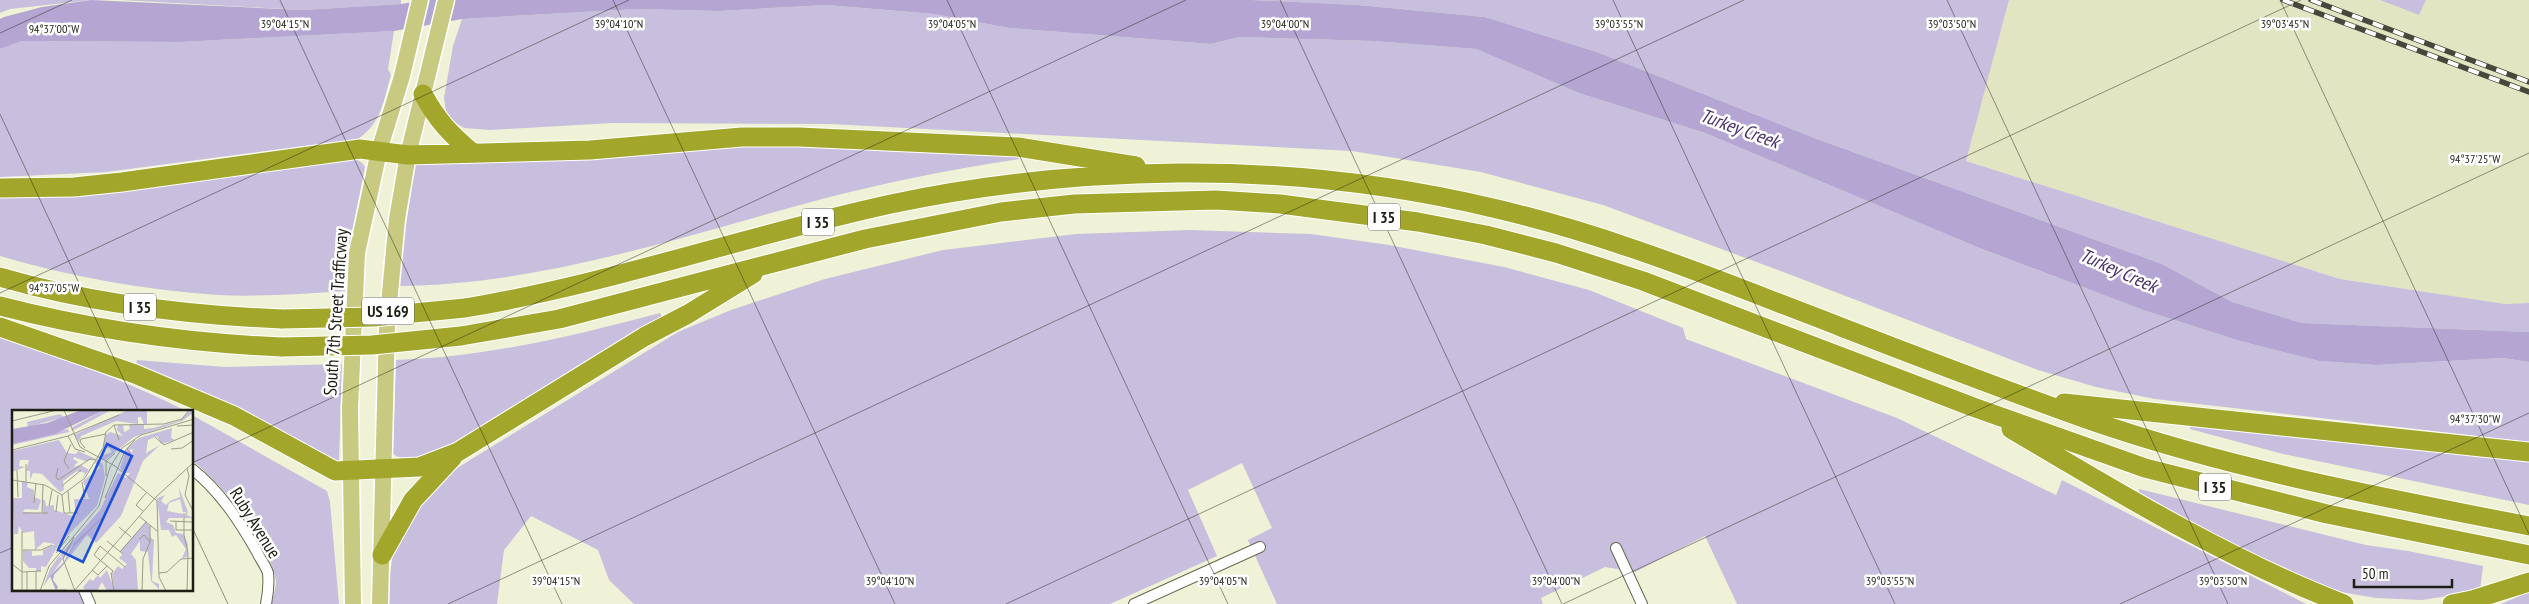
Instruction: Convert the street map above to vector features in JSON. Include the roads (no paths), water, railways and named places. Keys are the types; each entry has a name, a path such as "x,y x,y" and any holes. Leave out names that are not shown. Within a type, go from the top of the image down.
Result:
{"highway":[{"path":"424,88 436,117 448,132 473,153"},
{"path":"0,188 74,187 122,182 360,149 408,155 590,150 742,137 799,137 1018,147 1177,173"},
{"name":"I 35","path":"0,277 81,297 137,307 200,315 282,319 373,317 464,308 598,281 892,204 1024,182 1100,176 1177,173 1258,174 1331,181 1415,192 1497,209 1645,252 2033,400 2158,441 2280,475 2529,526"},
{"name":"I 35","path":"0,306 115,332 218,344 282,347 390,344 462,336 559,318 771,263 930,225 1001,212 1074,204 1216,200 1280,204 1418,222 1486,235 1556,253 1643,281 1973,407 2145,468 2327,514 2529,555"},
{"path":"0,327 135,374 234,416 335,471 419,467 458,452 644,337 688,314 771,263"},
{"path":"2033,400 2529,452"},
{"path":"1973,407 2145,507 2258,566 2344,604"},
{"path":"382,555 413,500 458,452"},
{"path":"2452,604 2481,598 2529,582"}],"main road":[{"name":"South 7th Street Trafficway","path":"353,604 349,471 357,253 379,151 402,76 420,0"},
{"name":"US 169","path":"380,604 387,325 397,219 408,155 446,0"}],"street":[{"name":"Ruby Avenue","path":"194,470 207,480 228,506 244,529 267,571 268,593 266,604"},
{"path":"1134,604 1260,547"},
{"path":"1616,548 1642,604"},
{"path":"85,592 90,604"}],"water":[{"name":"Turkey Creek","path":"91,0 303,10 401,4 425,0 1252,0 1358,5 1485,17 1597,52 1817,139 2162,264 2232,302 2302,323 2529,332 2529,362 2503,358 2376,365 2319,361 2240,341 2143,310 1977,247 1705,133 1579,93 1476,49 1374,41 1240,37 1211,44 1009,28 934,14 827,5 719,11 637,9 462,19 394,31 180,42 22,41 0,49 0,19 42,7"}],"railway":[{"path":"2283,0 2529,92"},
{"path":"2311,0 2529,82"}]}
